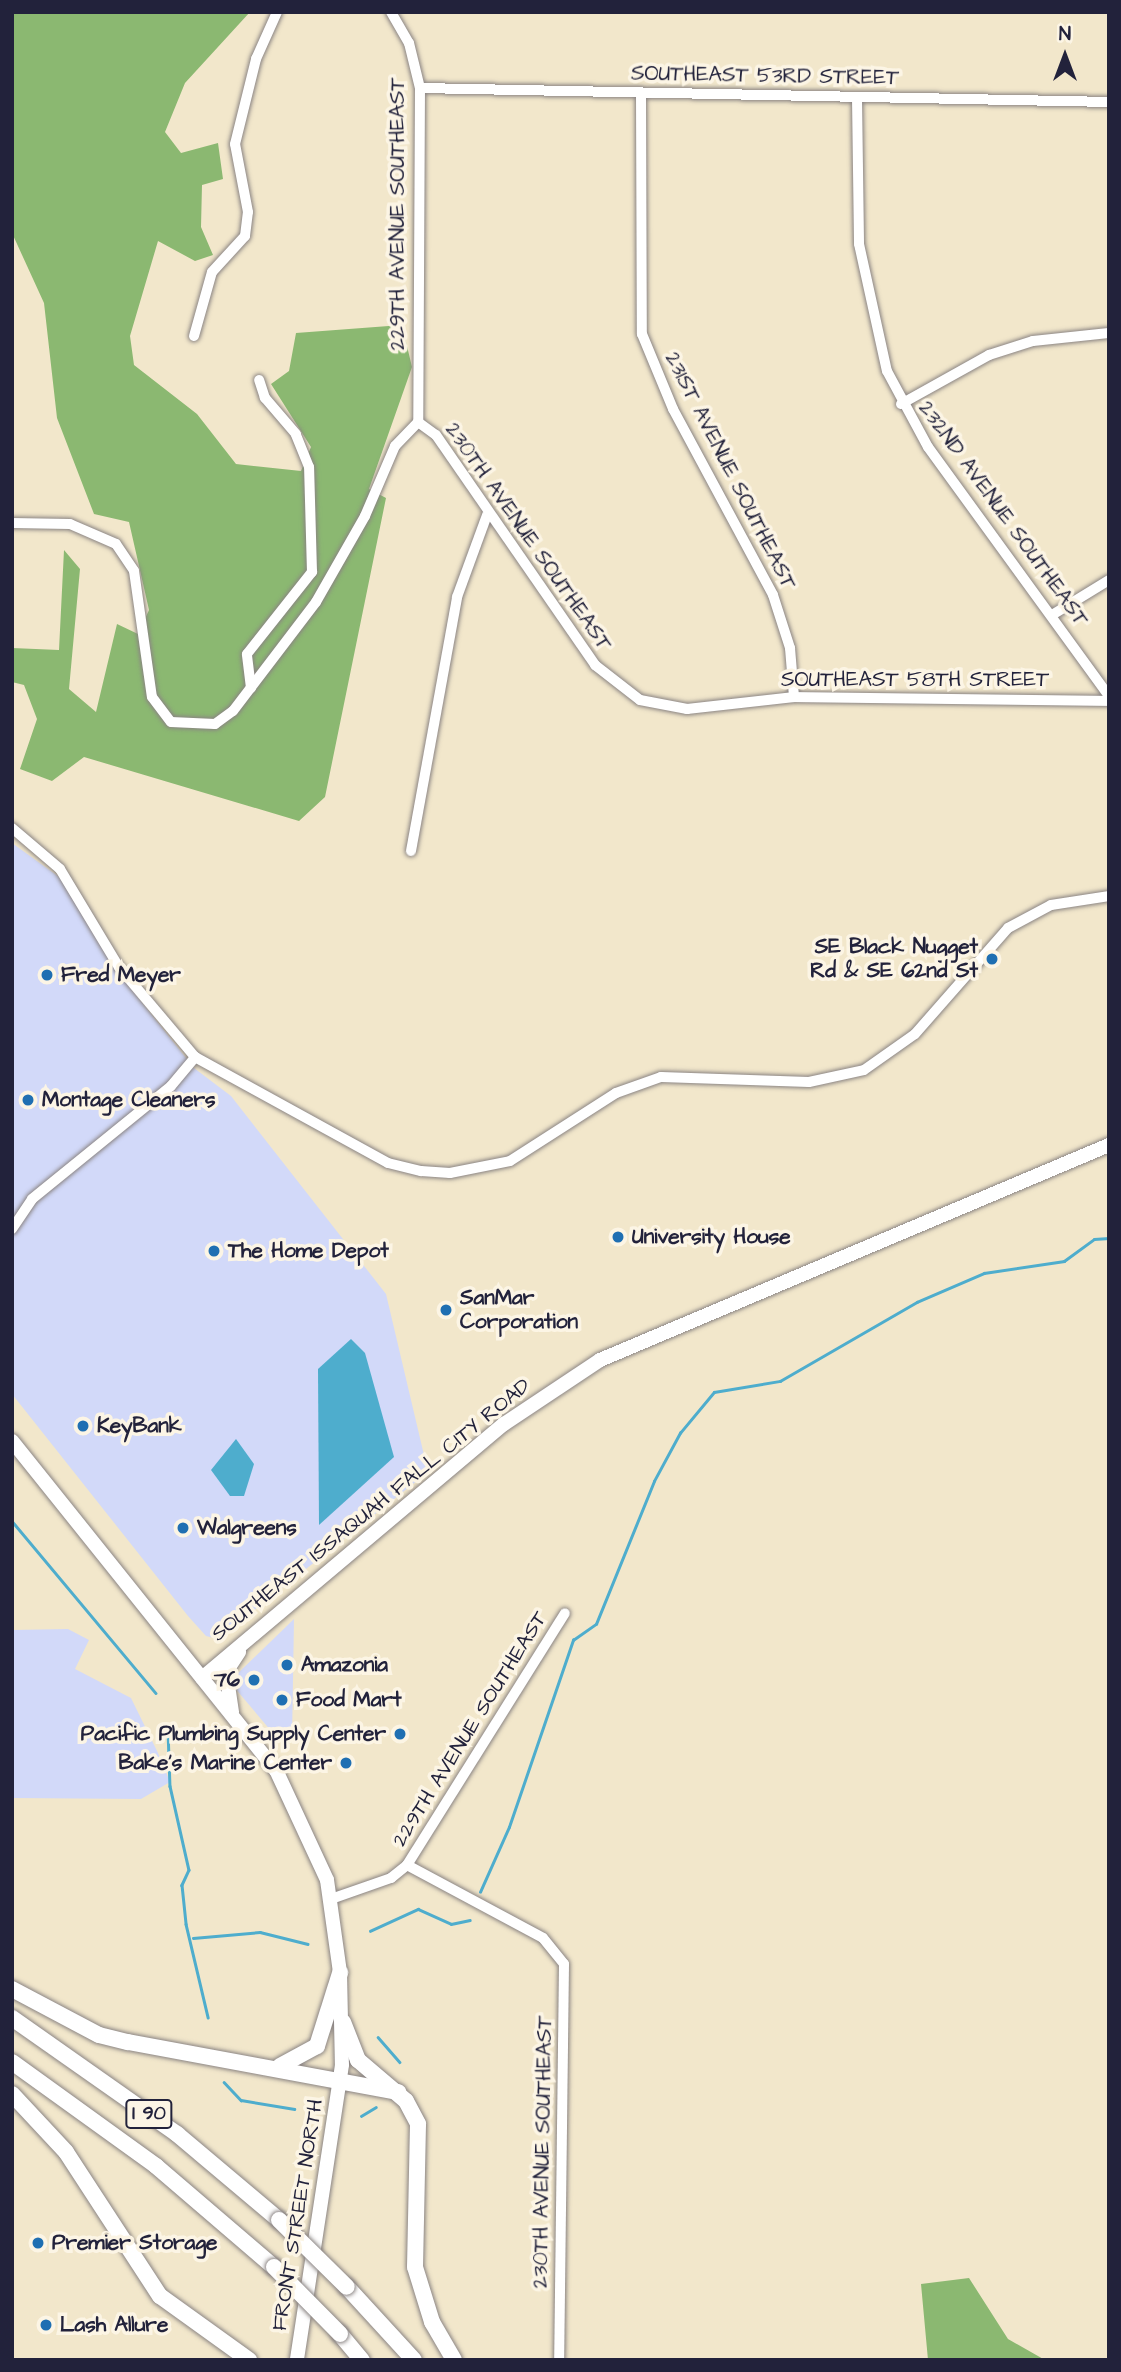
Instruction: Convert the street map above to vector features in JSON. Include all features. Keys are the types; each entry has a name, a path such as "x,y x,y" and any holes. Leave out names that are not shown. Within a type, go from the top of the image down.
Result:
{"highway":[{"path":"272,2065 317,2046 341,1973"},
{"path":"12,1989 65,2017 144,2046 341,2077 398,2092"},
{"name":"I 90","path":"12,2018 177,2134 279,2220 347,2287 414,2360"},
{"path":"343,2022 358,2060 398,2092 418,2124 417,2274 432,2322 454,2360"},
{"name":"I 90","path":"12,2062 156,2166 274,2267 362,2360"},
{"path":"12,2094 66,2152 150,2284 231,2360"},
{"path":"205,2333 249,2360"}],"main road":[{"name":"SOUTHEAST ISSAQUAH FALL CITY ROAD","path":"202,1678 455,1465 600,1360 1109,1145"},
{"name":"FRONT STREET NORTH","path":"12,1441 232,1715 293,1800 331,1899 341,1973 341,2077 297,2360"},
{"path":"232,1715 226,1672 253,1635"}],"street":[{"path":"194,336 212,272 245,236 248,212 235,144 256,59 277,12"},
{"name":"229TH AVENUE SOUTHEAST","path":"391,12 409,43 420,88 418,422"},
{"name":"SOUTHEAST 53RD STREET","path":"420,88 640,95 1109,102"},
{"name":"231ST AVENUE SOUTHEAST","path":"640,95 642,334 673,409 773,595 790,648 794,697"},
{"name":"232ND AVENUE SOUTHEAST","path":"857,98 863,280 880,351 901,404 1109,698"},
{"path":"901,404 989,355 1033,341 1109,333"},
{"path":"251,688 247,654 312,572 309,467 296,434 265,398 259,380"},
{"path":"12,523 82,526 126,555 136,583 146,679 171,722 215,724 251,688 316,602 365,516 395,446 418,422"},
{"name":"230TH AVENUE SOUTHEAST","path":"418,422 436,435 487,516 595,665 640,700"},
{"path":"411,851 457,597 487,516"},
{"path":"1052,615 1109,580"},
{"name":"SOUTHEAST 58TH STREET","path":"640,700 706,709 794,697 1109,698"},
{"path":"12,828 60,869 119,967 195,1057 388,1163 450,1173 493,1166 534,1149 645,1081 701,1074 809,1082 864,1070 915,1034 1008,928 1051,905 1109,896"},
{"path":"12,1229 32,1199 171,1086 195,1057"},
{"name":"229TH AVENUE SOUTHEAST","path":"331,1899 383,1882 407,1865 565,1613"},
{"name":"230TH AVENUE SOUTHEAST","path":"407,1865 556,1948 566,1975 559,2360"}],"shaded area":[{"path":"12,843 66,882 124,980 194,1068 231,1096 386,1294 428,1472 218,1639 206,1636 188,1616 12,1394"},
{"path":"294,1619 292,1739 277,1738 234,1687 235,1676"},
{"path":"68,1629 89,1640 75,1669 131,1698 158,1753 170,1782 141,1799 12,1798 12,1630"}],"green space":[{"path":"12,12 250,12 185,83 165,132 181,153 218,143 223,179 202,185 201,227 213,255 195,261 158,241 130,336 134,365 197,414 236,464 301,471 311,447 271,384 289,371 296,333 402,325 412,367 369,489 386,498 325,797 299,821 84,757 52,781 20,769 37,719 24,685 12,682 12,648 59,650 64,550 80,569 69,689 96,712 117,624 138,634 149,610 129,522 94,514 57,418 44,303 12,233"},
{"path":"969,2278 1008,2339 1045,2360 928,2360 921,2284"}],"water":[{"path":"351,1339 365,1353 394,1457 319,1525 318,1369"},
{"path":"236,1439 254,1464 244,1496 230,1496 211,1470"}],"waterway":[{"path":"480,1892 509,1827 573,1640 596,1624 654,1481 680,1433 714,1392 780,1381 917,1302 984,1273 1064,1261 1094,1239 1109,1238"},
{"path":"12,1521 156,1693"},
{"path":"168,1730 170,1786 189,1870 182,1885 186,1924 208,2017"},
{"path":"370,1931 418,1909 451,1924 470,1920"},
{"path":"193,1938 260,1932 308,1944"},
{"path":"378,2037 400,2062"},
{"path":"224,2082 241,2100 294,2109"},
{"path":"361,2116 376,2107"}],"place":[{"name":"SE Black Nugget Rd & SE 62nd St","path":"992,959"},
{"name":"Fred Meyer","path":"47,975"},
{"name":"Montage Cleaners","path":"28,1100"},
{"name":"University House","path":"618,1237"},
{"name":"The Home Depot","path":"214,1251"},
{"name":"SanMar Corporation","path":"446,1310"},
{"name":"KeyBank","path":"83,1426"},
{"name":"Walgreens","path":"183,1528"},
{"name":"Amazonia","path":"287,1665"},
{"name":"76","path":"254,1680"},
{"name":"Food Mart","path":"282,1700"},
{"name":"Pacific Plumbing Supply Center","path":"400,1734"},
{"name":"Bake's Marine Center","path":"346,1763"},
{"name":"Premier Storage","path":"38,2243"},
{"name":"Lash Allure","path":"46,2325"}]}
